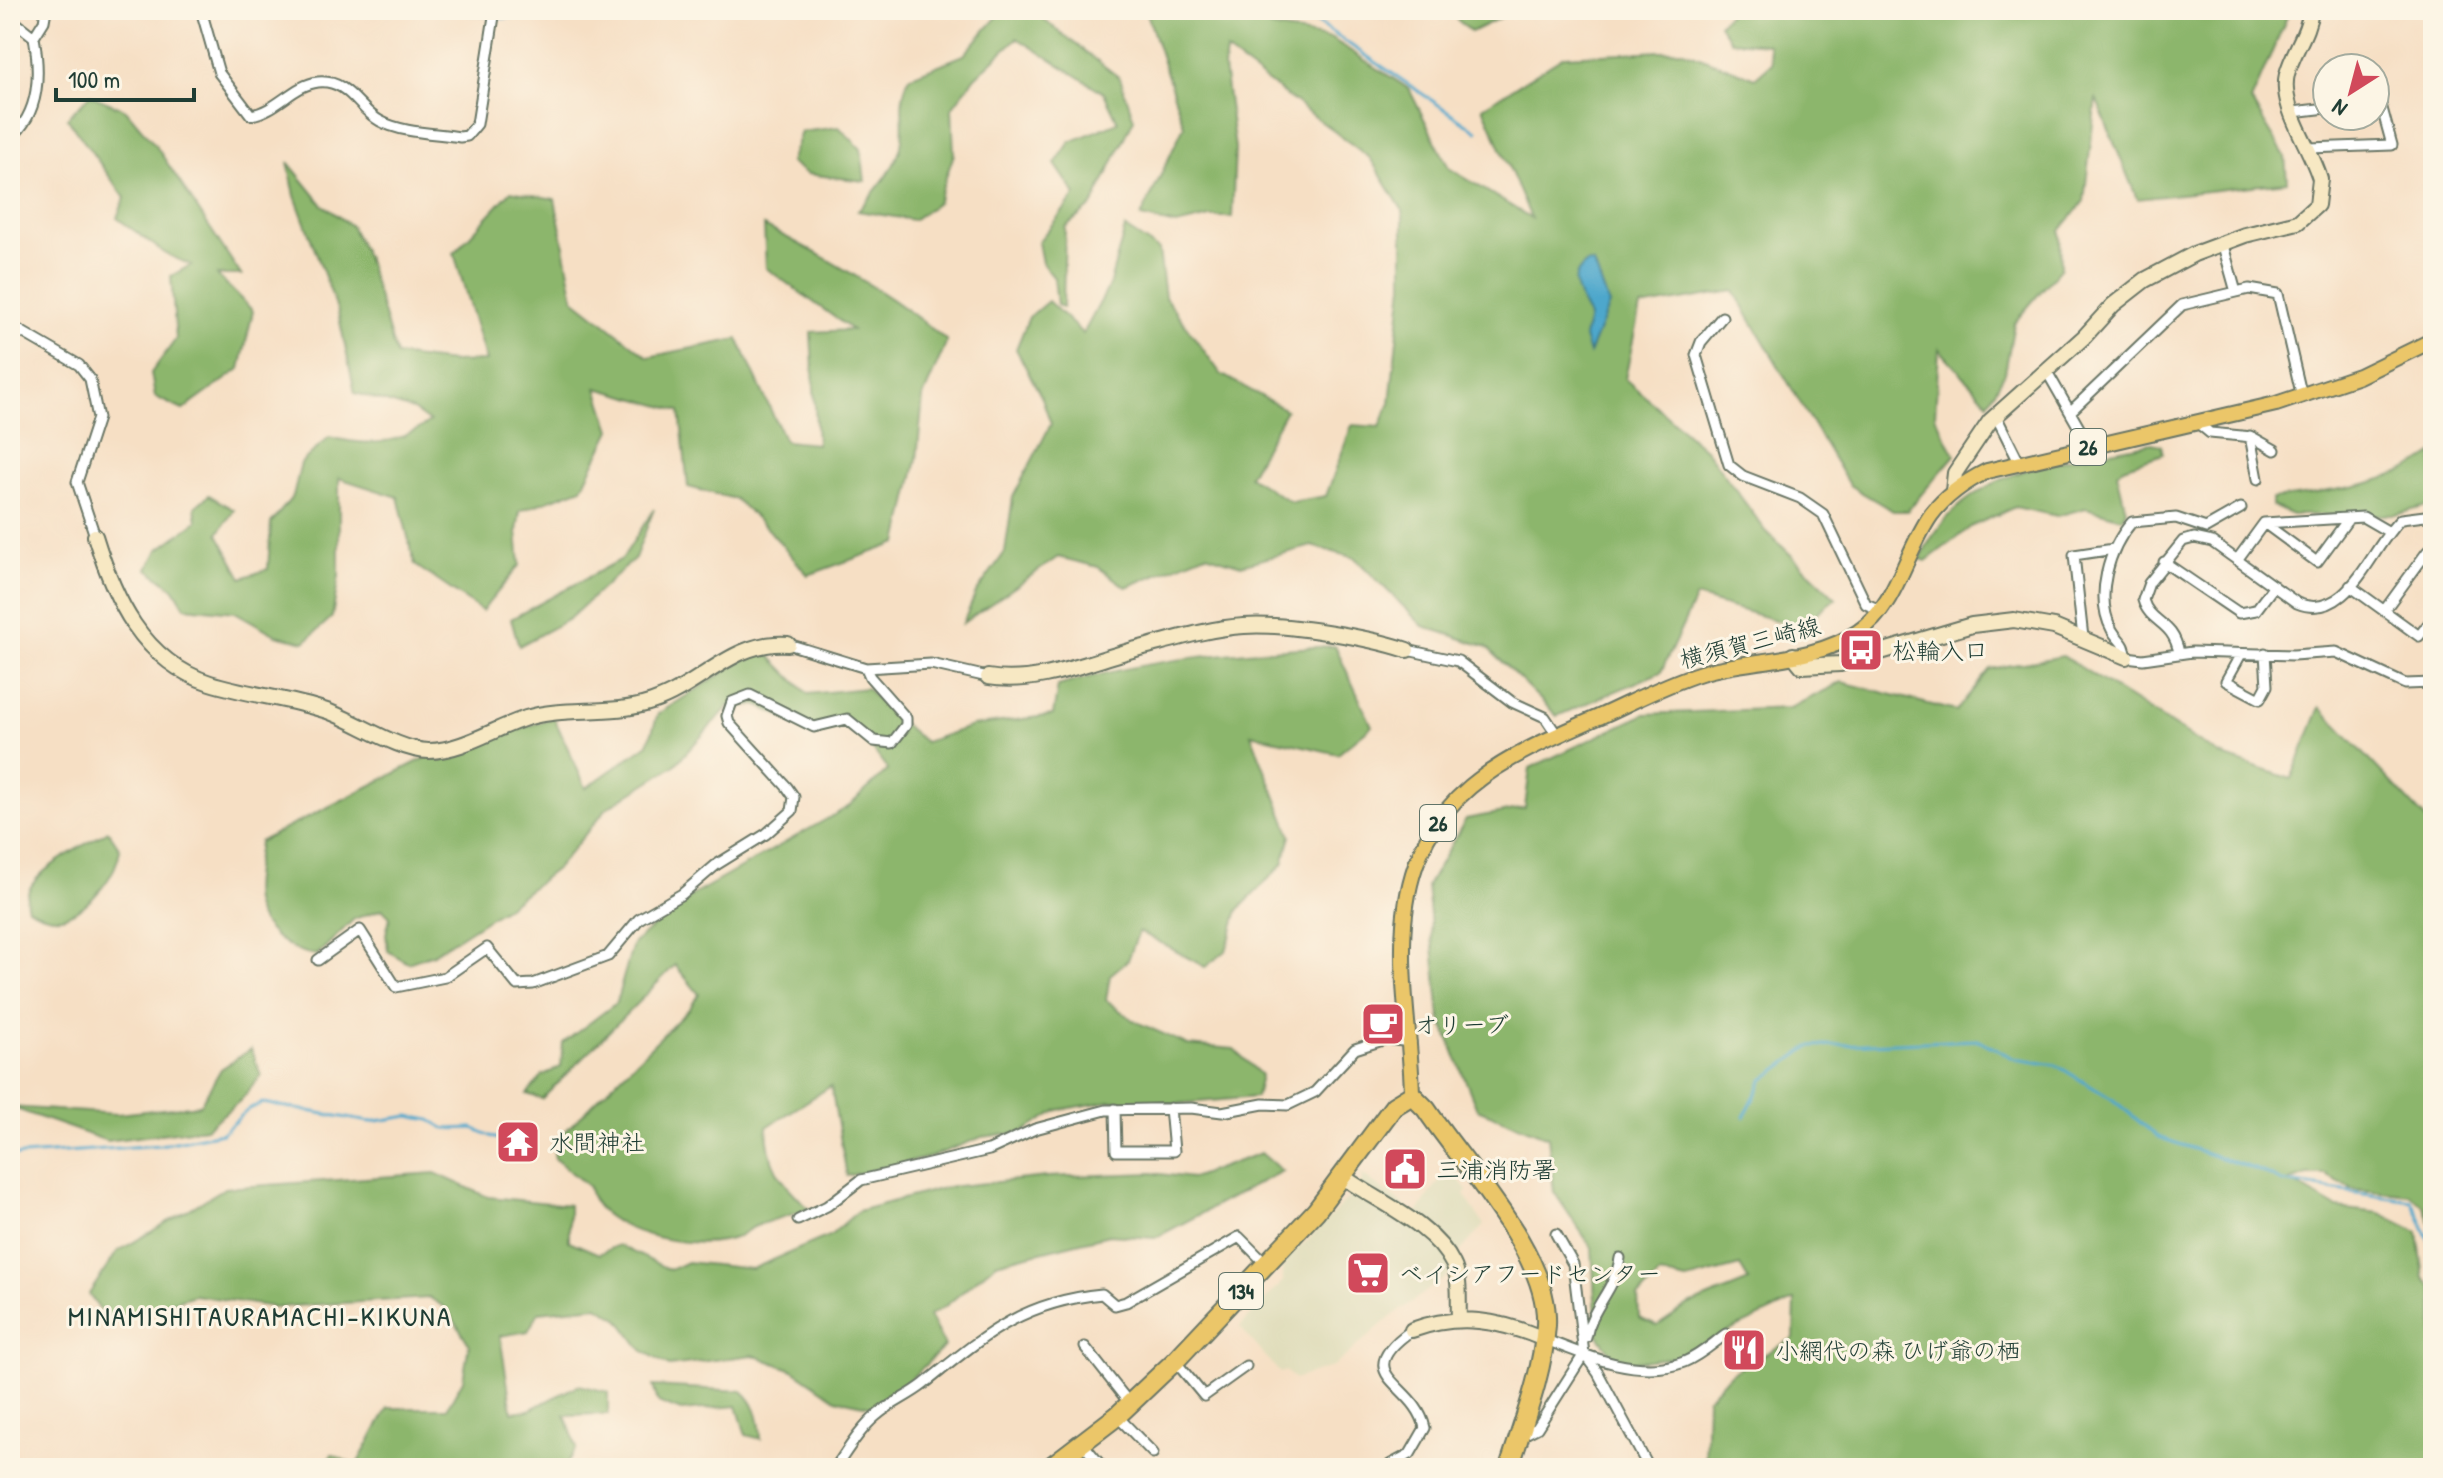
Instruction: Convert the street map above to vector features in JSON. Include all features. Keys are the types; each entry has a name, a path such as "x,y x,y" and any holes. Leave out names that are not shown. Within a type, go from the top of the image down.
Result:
{"highway":[{"name":"134","path":"1049,1468 1124,1410 1175,1361 1316,1211 1394,1106 1412,1095"},
{"path":"1412,1095 1426,1109 1523,1245 1533,1263 1545,1302 1544,1339 1512,1467"}],"main road":[{"name":"横須賀三崎線","path":"1412,1095 1404,927 1408,894 1422,852 1448,809 1471,784 1517,752 1703,673 1793,655 1848,638 1880,610 1923,527 1953,491 1987,471 2199,424 2302,397 2359,376 2433,340"}],"street":[{"path":"10,138 25,122 36,92 39,70 34,37 44,21 46,10"},
{"path":"201,10 219,73 251,115 269,110 307,85 323,82 348,91 372,117 389,125 460,137 467,136 477,124 495,14"},
{"path":"1953,491 1955,473 1996,416 2135,287 2222,242 2287,226 2313,211 2321,185 2286,89 2287,76 2311,10"},
{"path":"10,18 34,37"},
{"path":"2293,112 2311,110"},
{"path":"2309,148 2392,145 2388,132"},
{"path":"2222,242 2236,292"},
{"path":"2070,412 2182,305 2249,289 2278,294 2302,397"},
{"path":"1722,317 1701,342 1696,355 1729,465 1743,476 1800,498 1823,514 1861,596 1866,604 1880,610"},
{"path":"10,325 79,365 90,379 98,418 77,482 112,589 128,618 180,667 209,683 325,710 424,751 459,744 543,714 594,712 651,702 681,689 736,653 766,643 788,644 866,668 931,664 1009,681 1052,673 1146,646 1245,626 1359,638 1458,661 1512,702 1545,717 1557,735"},
{"path":"2046,370 2090,447"},
{"path":"1996,416 2019,462"},
{"path":"2199,424 2210,433 2250,436 2275,450"},
{"path":"2250,436 2258,479"},
{"path":"2126,657 2126,645 2111,628 2106,603 2106,579 2114,549 2132,522 2176,518 2206,528 2241,508"},
{"path":"2179,653 2171,630 2148,611 2143,600 2146,587 2179,543 2194,538 2207,539 2297,603 2311,606 2336,601 2401,519 2433,515"},
{"path":"2264,523 2317,562 2349,518"},
{"path":"2264,523 2371,519 2389,532"},
{"path":"2237,560 2264,523"},
{"path":"2083,638 2074,555 2114,549"},
{"path":"2384,611 2427,552 2433,556"},
{"path":"2164,562 2239,613 2256,610 2274,586"},
{"path":"2350,586 2419,636 2433,618"},
{"path":"1793,655 1807,668 1830,666 2000,620 2042,623 2126,657 2143,659 2179,653 2336,652 2405,684 2433,683"},
{"path":"2241,654 2226,681 2260,699 2267,686 2265,653"},
{"path":"318,960 360,930 396,987 445,977 487,948 517,985 533,984 599,962 615,949 639,919 682,894 716,865 774,828 792,811 794,797 787,787 729,723 727,716 732,702 745,695 756,697 814,727 847,719 874,741 892,743 906,725 906,718 870,677 866,668"},
{"path":"798,1220 827,1206 861,1180 989,1150 1035,1129 1115,1109 1170,1108 1222,1112 1263,1104 1288,1105 1315,1092 1355,1049 1386,1039 1411,1042"},
{"path":"1115,1109 1116,1151 1174,1151 1170,1108"},
{"path":"1342,1176 1363,1192 1392,1206 1443,1248 1455,1270 1459,1319"},
{"path":"1556,1234 1573,1264 1585,1351 1649,1468"},
{"path":"835,1468 875,1416 924,1384 958,1353 1017,1315 1089,1295 1102,1294 1115,1305 1126,1302 1239,1237 1266,1264"},
{"path":"1518,1437 1537,1428 1585,1351 1593,1312 1611,1289 1620,1258"},
{"path":"1384,1468 1410,1454 1425,1428 1423,1418 1384,1371 1382,1358 1388,1347 1412,1330 1459,1319 1489,1321 1634,1367 1668,1367 1707,1350 1726,1334"},
{"path":"1085,1347 1153,1453"},
{"path":"1175,1361 1204,1396 1246,1366"},
{"path":"1083,1444 1103,1468"}],"shaded area":[{"name":"ベイシアフードセンター","path":"1449,1167 1467,1190 1464,1194 1484,1225 1449,1264 1450,1274 1387,1320 1334,1366 1295,1379 1285,1371 1280,1373 1240,1327 1283,1281 1283,1259 1308,1240 1352,1194 1362,1181 1361,1174 1416,1214"}],"green space":[{"path":"1003,10 1031,10 1120,78 1134,119 1092,206 1065,227 1063,307 1057,305 1054,278 1042,263 1038,242 1076,195 1055,164 1070,142 1118,122 1104,93 1017,38 975,77 952,108 954,154 937,203 913,220 858,211 885,178 900,149 902,103 909,77 964,55"},
{"path":"1146,10 1246,10 1269,27 1332,39 1409,89 1449,168 1531,218 1483,107 1564,56 1681,50 1755,78 1772,63 1768,44 1731,41 1719,24 1732,10 2290,10 2251,101 2285,156 2287,182 2137,199 2096,98 2084,201 2060,231 2061,268 2014,323 2005,373 1988,403 1939,349 1935,416 1955,455 1907,511 1893,511 1849,485 1734,291 1640,307 1625,379 1706,450 1766,531 1836,598 1799,627 1696,597 1661,672 1557,716 1487,647 1423,626 1355,558 1312,546 1241,565 1206,554 1126,587 1098,567 1058,557 963,623 976,593 1005,552 1013,497 1051,424 1042,398 1016,349 1029,317 1048,301 1083,334 1109,286 1125,228 1159,250 1165,297 1221,374 1286,410 1249,476 1291,502 1326,496 1352,425 1380,427 1390,403 1403,285 1403,211 1370,158 1226,51 1224,68 1235,148 1232,217 1210,217 1176,225 1141,217 1184,126"},
{"path":"1451,10 1516,10 1471,32 1451,14"},
{"path":"90,95 126,110 156,146 241,275 217,275 253,311 240,369 183,410 155,397 151,373 176,339 171,276 191,265 166,254 117,218 125,198 67,118"},
{"path":"839,127 861,149 865,181 807,174 790,162 801,132"},
{"path":"288,162 322,204 351,226 366,256 396,355 452,362 486,361 454,253 511,191 555,199 574,299 648,357 738,339 785,441 817,444 811,332 852,330 766,268 764,226 859,278 947,341 923,397 917,459 898,543 808,575 769,530 735,499 688,487 680,411 597,388 611,430 582,488 520,511 517,531 520,565 482,611 415,565 398,497 339,478 339,576 332,617 305,642 276,635 235,612 185,607 174,589 148,569 158,550 197,521 195,507 209,495 234,510 218,534 242,578 268,569 271,523 293,496 301,463 329,437 381,442 405,435 430,422 413,410 355,393 338,312 295,196"},
{"path":"2152,443 2161,445 2163,454 2123,467 2117,473 2126,510 2122,518 2086,508 2057,516 2015,507 1972,526 1926,561 1920,559 1939,528 1962,504 1989,486 2050,463"},
{"path":"2433,454 2433,498 2427,506 2395,515 2292,515 2272,506 2272,499 2376,481"},
{"path":"654,509 635,558 569,619 519,646 511,619 622,559"},
{"path":"1335,646 1372,726 1338,754 1251,734 1291,836 1283,864 1238,910 1226,951 1205,967 1139,931 1128,960 1110,975 1106,1000 1134,1021 1188,1045 1234,1049 1261,1075 1256,1097 1175,1104 1111,1101 1058,1110 1023,1132 982,1137 931,1157 847,1176 831,1086 767,1127 773,1164 809,1209 756,1226 734,1238 696,1243 650,1235 627,1227 609,1217 595,1203 589,1187 555,1159 553,1143 689,1009 699,994 675,965 542,1099 527,1094 543,1075 561,1067 563,1043 616,1003 633,944 691,896 848,807 888,770 869,744 843,726 816,732 757,705 729,706 674,766 607,808 557,868 505,908 433,954 408,963 388,951 386,934 390,917 382,909 354,919 317,955 279,940 264,924 255,906 254,883 259,842 425,758 554,718 586,788 648,744 658,714 762,648 808,694 867,688 886,710 925,742 972,726 1053,715 1058,686 1092,676 1195,657"},
{"path":"2063,656 2220,755 2291,779 2320,707 2433,827 2433,1230 2423,1205 2410,1195 2352,1189 2326,1175 2307,1175 2290,1181 2337,1208 2380,1213 2418,1232 2424,1278 2433,1287 2433,1468 1705,1468 1707,1399 1731,1373 1794,1338 1795,1300 1675,1357 1619,1364 1597,1334 1592,1248 1554,1192 1548,1137 1477,1109 1440,1017 1427,886 1466,819 1525,808 1530,768 1645,714 1790,708 1842,682 1956,711 1990,669","holes":["1740,1266 1749,1281 1687,1306 1657,1326 1639,1318 1638,1297 1660,1274 1687,1280"]},
{"path":"108,831 120,849 118,859 93,898 75,912 60,917 46,916 28,908 27,896 42,874"},
{"path":"251,1049 261,1075 241,1100 206,1128 107,1141 10,1107 117,1114 200,1105 221,1069"},
{"path":"1261,1153 1282,1171 1155,1238 1109,1235 996,1263 947,1305 929,1316 945,1346 895,1394 873,1407 836,1399 793,1370 753,1355 669,1366 642,1350 618,1318 597,1306 539,1312 528,1331 500,1336 512,1412 529,1410 579,1385 608,1392 608,1414 565,1415 577,1448 563,1468 324,1468 332,1454 356,1466 388,1408 447,1408 463,1380 469,1344 447,1309 430,1298 274,1307 194,1295 108,1322 89,1294 117,1252 225,1188 435,1173 488,1197 569,1205 569,1241 599,1254 618,1245 670,1270 687,1262 752,1269 831,1235 858,1211 947,1187 1047,1177 1152,1173 1192,1178"},
{"path":"653,1386 742,1391 757,1412 761,1439 746,1435 737,1406 681,1411 658,1402"}],"water":[{"path":"1587,263 1594,264 1609,305 1589,354 1584,337 1589,318 1575,283 1580,269"}],"waterway":[{"path":"439,10 502,18 628,10"},
{"path":"1299,10 1477,131"},
{"path":"1744,1117 1763,1080 1810,1046 1979,1040 2015,1059 2056,1065 2112,1099 2158,1137 2260,1171 2282,1182 2412,1201 2433,1249"},
{"path":"10,1156 160,1145 222,1133 249,1109 263,1103 370,1122 409,1116 430,1120 446,1129 473,1128 495,1138 518,1142"}],"place":[{"name":"松輪入口","path":"1861,650"},
{"name":"オリーブ","path":"1383,1024"},
{"name":"水間神社","path":"518,1142"},
{"name":"三浦消防署","path":"1405,1169"},
{"name":"ベイシアフードセンター","path":"1368,1273"},
{"name":"小網代の森 ひげ爺の栖","path":"1744,1350"}],"district":[{"name":"MINAMISHITAURAMACHI-KIKUNA","path":"260,1316"}]}
